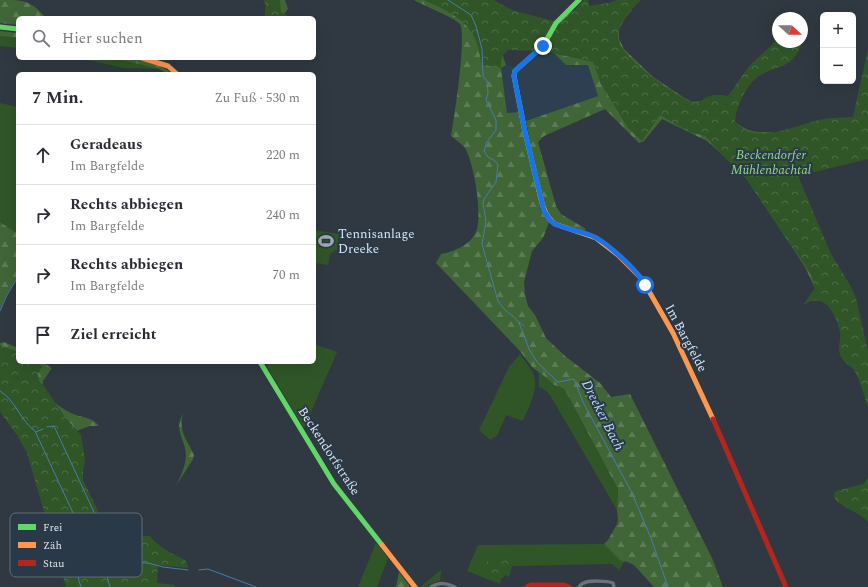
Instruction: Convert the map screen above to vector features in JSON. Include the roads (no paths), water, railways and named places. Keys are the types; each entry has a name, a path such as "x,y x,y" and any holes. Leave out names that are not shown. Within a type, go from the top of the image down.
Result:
{"street":[{"name":"Im Bargfelde","path":"579,0 556,23 543,46 515,71 514,76 525,132 544,211 550,220 555,224 591,235 599,240 642,279 673,333 700,389 786,587"},
{"path":"0,27 16,29"},
{"path":"148,60 168,66 175,72"},
{"name":"Beckendorfstraße","path":"261,364 334,484 415,587"},
{"path":"579,587 583,583 587,582 607,581 613,583 614,587"},
{"path":"431,587 440,583 455,587"},
{"path":"527,587 531,585 564,585 569,587"}],"waterway":[{"name":"Dreeker Bach","path":"448,0 471,15 476,26 482,49 483,76 487,81 488,93 486,100 496,120 496,130 487,142 484,151 488,157 495,161 498,165 496,182 484,199 483,204 486,221 482,244 498,301 519,323 529,349 537,362 558,382 574,379 583,402 631,491 651,538 668,587"},
{"path":"0,311 16,280"},
{"name":"Dreeker Bach","path":"519,323 524,326"},
{"path":"0,391 10,400 25,422 35,431 73,513"},
{"path":"47,427 54,426 94,513"},
{"path":"36,432 43,429"},
{"path":"142,563 188,570"},
{"path":"199,570 208,569 256,587"},
{"path":"78,577 81,587"},
{"path":"107,577 110,587"}],"place":[{"name":"Tennisanlage Dreeke","path":"326,241"}],"park label":[{"name":"Beckendorfer Mühlenbachtal","path":"771,162"}]}
